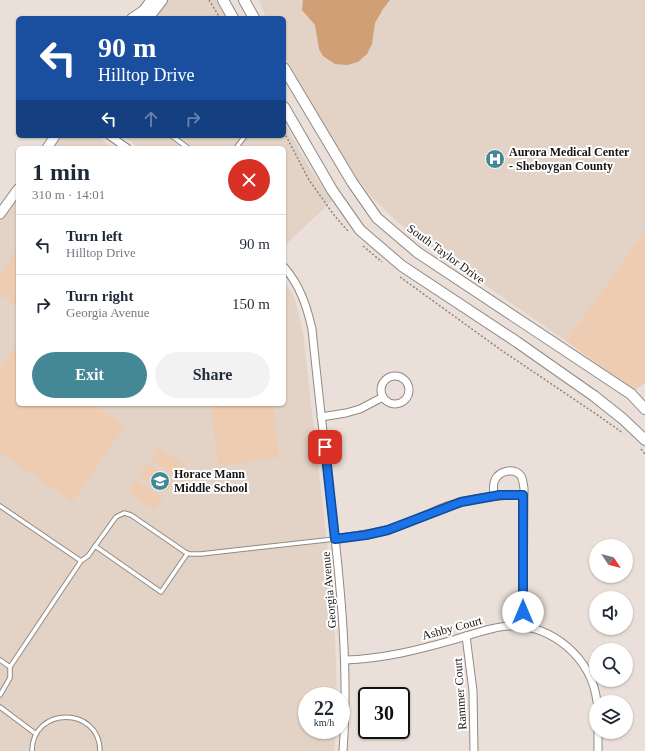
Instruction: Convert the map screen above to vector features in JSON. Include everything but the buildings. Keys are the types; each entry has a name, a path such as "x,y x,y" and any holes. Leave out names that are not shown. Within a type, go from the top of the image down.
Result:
{"main road":[{"path":"144,15 162,0"},
{"path":"222,0 232,16"},
{"path":"244,0 253,16"},
{"name":"South Taylor Drive","path":"286,71 352,182 377,218 417,252 631,394 645,410"},
{"path":"286,110 332,190 360,230 402,266 517,342 594,396 645,440"}],"street":[{"path":"144,15 151,0"},
{"path":"113,138 123,146"},
{"path":"0,214 16,192"},
{"name":"Georgia Avenue","path":"286,270 296,283 309,314 321,417 342,601 345,660 345,700 342,751"},
{"path":"399,376 407,381 409,385 409,394 403,402 394,404 386,401 383,397 381,388 386,379 399,376"},
{"path":"321,417 360,409 383,397"},
{"path":"494,496 493,487 495,480 500,473 508,470 516,472 521,476 523,481 523,626"},
{"path":"335,539 366,535 388,530 409,523 447,506 480,498 523,495"},
{"name":"Ashby Court","path":"345,660 400,653 497,627 523,626 545,632 568,646 585,666 591,678 596,695"},
{"name":"Rammer Court","path":"466,636 473,691 474,751"},
{"path":"598,739 598,751"}],"lane":[{"path":"175,138 185,146"},
{"path":"0,506 81,561"},
{"path":"0,695 10,678 10,667 81,561 88,556 116,517 124,513 131,515 187,554 202,554 335,539"},
{"path":"95,546 161,592 187,554"},
{"path":"0,660 10,667"},
{"path":"0,707 36,734"},
{"path":"32,751 32,745 36,734 43,725 52,719 63,716 74,717 84,721 93,729 98,738 100,751"}],"path":[{"path":"210,0 219,16"}],"shaded area":[{"path":"166,0 216,0 225,16 155,16"},
{"name":"Aurora Medical Center - Sheboygan County","path":"259,0 645,0 645,231 566,341 417,238 395,220 371,196 352,172 286,58 286,16 265,16"},
{"path":"303,0 390,0 375,23 372,44 367,54 358,62 347,65 335,64 323,56 319,49 315,25 302,10"},
{"path":"286,126 310,169 332,201 286,244 286,146 136,146 126,138 286,138"},
{"path":"57,138 100,138 110,146 51,146"},
{"name":"Horace Mann Middle School","path":"16,198 16,406 286,406 286,284 287,285 294,297 303,333 330,569 337,687 298,687 298,739 335,739 334,751 0,751 0,222"},
{"path":"645,231 645,383 634,391 566,341"},
{"path":"16,251 16,306 0,294 0,274"},
{"path":"13,349 16,351 16,406 96,406 125,426 72,502 0,452 0,368"},
{"path":"211,406 273,406 279,457 218,467"},
{"path":"158,447 185,465 177,477 150,459"},
{"path":"147,463 174,481 166,493 139,475"},
{"path":"136,480 163,498 155,510 128,492"}],"place":[{"name":"Aurora Medical Center - Sheboygan County","path":"495,159"},
{"name":"Horace Mann Middle School","path":"160,481"}],"route":[{"path":"325,447 335,539 366,535 388,530 409,523 447,506 461,502 500,495 523,495 523,612"}]}
